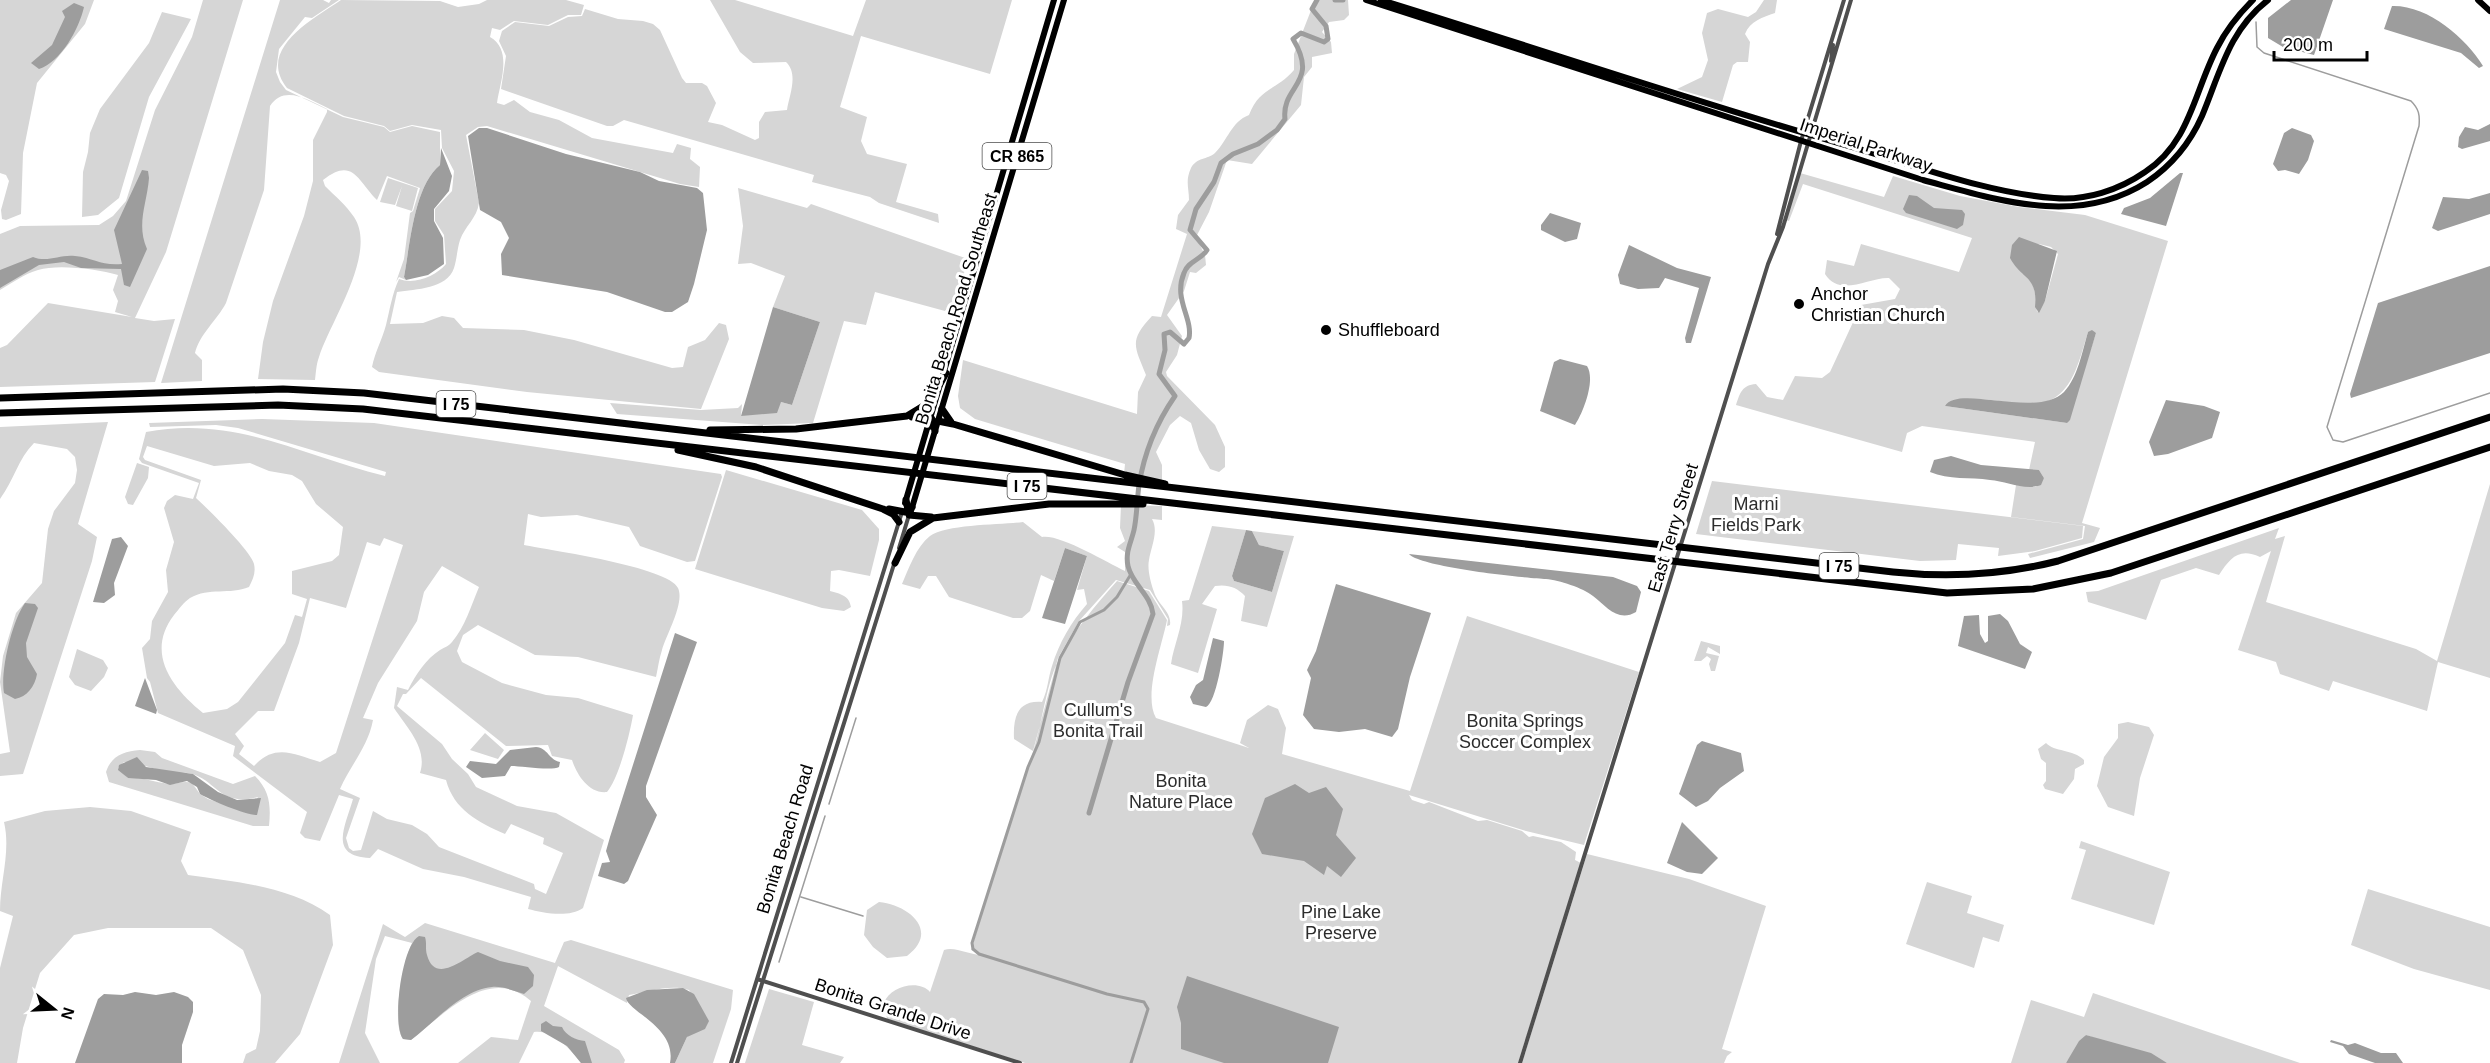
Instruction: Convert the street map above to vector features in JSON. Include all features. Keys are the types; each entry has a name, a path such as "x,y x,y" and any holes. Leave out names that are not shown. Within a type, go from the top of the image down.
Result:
{"highway":[{"path":"900,418 915,413 927,405 946,373"},
{"name":"I 75","path":"0,398 318,390 667,428 936,461 1125,479 1200,492 1893,572 1968,576 2025,569 2058,561 2490,417"},
{"name":"I 75","path":"0,413 271,405 322,406 906,471 1122,500 1192,505 1908,590 1995,592 2052,586 2111,573 2490,447"},
{"path":"942,409 953,424"},
{"path":"667,428 771,430 919,416 934,424 953,424 1125,479"},
{"path":"644,442 756,467 883,509 893,514 899,522"},
{"path":"906,500 908,511"},
{"path":"883,509 908,511 923,518 1049,504 1122,500"},
{"path":"895,563 902,544 916,526 930,519 950,514"}],"main road":[{"name":"Bonita Beach Road Southeast","path":"908,511 1054,0"},
{"name":"Bonita Beach Road Southeast","path":"906,500 934,424 942,409 1064,0"},
{"name":"Imperial Parkway","path":"1366,0 1485,40 1805,138 1991,187 2054,198 2105,192 2147,171 2166,154 2182,134 2217,49 2235,20 2253,0"},
{"name":"Imperial Parkway","path":"1381,0 1649,83 1923,180 1988,197 2054,208 2078,207 2105,202 2132,191 2157,175 2175,159 2190,139 2201,117 2230,44 2246,22 2268,0"},
{"path":"2478,0 2490,11"},
{"path":"1485,40 1527,45 1532,54"}],"street":[{"path":"1805,138 1844,0"},
{"name":"East Terry Street","path":"1520,1063 1776,240 1783,227 1805,138 1851,0"},
{"path":"1832,62 1830,58 1836,27"},
{"name":"Bonita Beach Road Southeast","path":"869,623 899,522 908,511"},
{"name":"Bonita Beach Road Southeast","path":"876,625 908,511"},
{"name":"Bonita Beach Road","path":"731,1063 817,779 869,623"},
{"name":"Bonita Beach Road","path":"737,1063 817,804 876,625"},
{"name":"Bonita Grande Drive","path":"757,980 1020,1063"}],"green space":[{"path":"0,0 94,0 85,24 37,83 23,153 21,214 6,220 2,219 1,210 9,181 6,175 0,173"},
{"path":"203,0 243,0 166,252 135,318 154,321 175,319 155,382 0,387 0,348 7,345 48,303 132,317 115,312 118,301 113,290 118,275 109,273 78,268 46,268 28,274 0,290 0,234 20,226 99,225 113,216 126,201 155,110 192,37"},
{"path":"280,0 323,0 329,3 331,0 339,0 312,18 305,17 279,49 276,72 280,82 286,90 301,97 282,96 270,106 264,190 226,303 197,346 195,353 202,360 202,381 161,383"},
{"path":"341,0 440,1 458,7 479,4 487,0 566,0 584,5 581,15 568,15 548,25 514,21 500,30 492,28 490,37 497,43 503,58 497,103 504,105 514,100 530,112 559,120 592,138 673,153 677,144 691,148 690,159 700,167 699,187 680,184 487,126 478,127 466,135 479,203 476,213 460,240 454,268 445,280 438,284 422,289 397,292 390,324 423,323 442,316 454,318 463,328 524,330 574,340 672,368 683,367 688,347 705,340 719,323 726,325 729,339 701,409 527,392 379,372 372,367 399,279 412,281 425,278 446,264 444,235 435,221 435,209 452,191 454,171 442,148 441,130 412,125 390,131 384,126 344,116 287,88 279,74 278,60 283,48 303,26"},
{"path":"710,0 735,0 853,36 866,0 1012,0 990,74 861,36 840,107 867,117 861,141 867,154 907,164 896,202 938,214 939,223 879,203 870,197 812,182 814,175 624,120 613,126 607,126 501,89 506,56 499,41 502,31 515,22 549,26 568,17 582,16 585,9 618,19 653,24 660,30 686,83 702,83 707,86 716,103 708,122 722,125 755,140 759,138 759,122 765,112 787,110 792,73 786,62 753,63 740,52"},
{"path":"1315,0 1348,0 1349,15 1344,20 1329,22 1322,32 1331,42 1332,53 1312,57 1312,67 1304,77 1301,105 1252,164 1227,160 1209,212 1196,237 1205,255 1206,265 1196,273 1190,272 1184,291 1167,315 1182,336 1177,355 1166,372 1167,376 1215,425 1225,447 1225,467 1219,472 1210,469 1199,450 1191,423 1180,416 1170,425 1156,452 1162,465 1162,481 1124,474 1125,464 975,419 960,408 958,396 963,360 1137,414 1138,392 1146,375 1137,351 1137,338 1152,316 1161,317 1187,234 1176,229 1178,215 1189,200 1188,181 1191,168 1199,160 1215,153 1238,122 1249,115 1258,99 1294,70 1294,54"},
{"path":"1764,0 1777,0 1775,13 1757,20 1747,30 1745,34 1750,42 1748,62 1737,62 1733,65 1722,102 1677,89 1702,77 1708,60 1702,33 1707,13 1718,9 1748,17 1756,12"},
{"path":"162,12 191,19 149,97 119,198 98,215 82,217 83,172 90,133 100,109 149,43"},
{"path":"327,109 343,117 384,127 390,132 412,126 440,132 440,165 424,187 414,217 404,277 406,280 399,277 396,282 404,259 410,213 413,211 420,188 387,176 377,200 354,174 348,171 341,170 323,180 325,186 354,217 360,232 360,249 350,287 319,357 315,380 258,379 263,342 273,301 304,216 313,181 313,140"},
{"path":"1800,173 1884,197 1893,176 1960,196 2019,207 2085,215 2168,241 2082,523 2100,528 2094,542 2030,558 2028,554 2083,539 2085,526 2011,517 2016,485 2036,487 2044,478 2039,470 2029,470 2035,442 1922,426 1907,433 1902,452 1736,405 1742,390 1751,385 1756,384 1767,397 1783,400 1795,376 1822,378 1830,372 1861,305 1895,299 1900,289 1889,278 1855,285 1839,285 1825,274 1827,260 1854,266 1861,244 1959,272 1972,238 1803,184 1789,221 1786,220","holes":["2039,244 2051,247 2058,254 2045,301 2037,312 2034,286 2015,264","2088,332 2096,333 2067,423 1945,406 1963,400 1982,399 2030,404 2044,403 2055,398 2071,380"]},
{"path":"388,178 418,188 412,211 396,206 402,186 395,205 380,202"},
{"path":"738,188 807,208 811,204 968,259 955,305 949,306 945,311 875,292 866,325 844,321 813,423 762,425 617,414 610,403 701,410 738,408 742,404 741,416 781,402 792,405 820,322 773,307 785,276 751,263 738,264 743,226"},
{"path":"262,419 374,423 721,474 722,477 695,561 687,562 640,546 629,527 577,515 541,517 528,514 524,545 632,566 670,580 678,588 679,602 662,650 656,677 578,657 535,655 478,625 463,635 457,651 462,662 502,683 546,695 578,698 633,715 620,766 607,792 589,787 577,772 572,760 552,756 548,745 506,746 421,678 406,694 403,694 397,706 442,744 476,787 517,806 556,813 604,840 583,908 563,914 534,911 528,909 531,897 464,877 423,869 378,849 370,858 348,852 343,838 353,799 339,795 320,841 305,838 300,833 307,812 233,756 235,746 158,713 147,678 142,648 150,639 152,621 168,592 166,570 174,542 164,508 167,501 175,495 193,499 199,483 142,463 139,459 146,432 178,428 239,433 385,476 386,472 238,428 216,425 150,427 149,423","holes":["147,446 214,466 250,463 269,471 292,475 302,481 316,504 343,527 339,555 332,561 292,571 292,594 307,599 302,617 295,615 285,643 238,702 227,709 203,713 181,692 166,669 162,656 162,643 166,629 174,615 188,600 205,593 234,591 249,587 253,579 254,564 237,540 196,498 201,480 145,460 143,457","384,538 403,545 336,753 320,762 285,752 277,753 262,759 254,766 239,754 244,746 235,734 258,711 274,711 299,643 310,598 346,608 367,542 380,546","442,566 479,587 457,636 426,662 408,690 397,687 394,708 419,747 422,764 420,773 446,780 461,807 477,820 505,834 511,824 544,838 543,844 563,853 546,894 535,889 534,884 439,847 427,834 412,825 387,819 373,811 361,850 353,851 349,848 346,838 360,798 340,789 371,730 373,720 363,718 378,683 417,621 424,592"]},
{"path":"108,422 78,524 97,537 92,561 23,774 0,776 0,754 10,752 0,682 3,656 16,613 42,583 48,529 54,511 75,483 77,470 75,457 67,449 34,443 24,456 0,499 0,427"},
{"path":"137,463 149,467 148,478 133,505 128,504 125,497"},
{"path":"726,470 862,510 879,529 879,540 870,576 839,570 831,571 830,591 846,597 851,607 844,611 822,608 695,569"},
{"name":"Marni Fields Park","path":"1712,481 2083,526 2082,538 2035,551 1998,556 1999,548 1958,544 1956,560 1920,561 1696,534"},
{"path":"2490,484 2490,678 2438,662 2427,711 2333,681 2329,691 2280,674 2276,662 2238,650 2271,551 2260,557 2246,553 2236,556 2219,575 2196,568 2161,580 2146,620 2088,602 2086,592 2098,591 2279,528 2275,539 2285,536 2266,602 2416,649 2437,661"},
{"path":"1121,505 1162,506 1162,520 1152,519 1155,534 1149,568 1154,592 1169,616 1170,625 1167,626 1168,619 1150,590 1116,580 1079,621 1058,658 1033,751 1014,739 1014,724 1022,707 1034,702 1042,702 1058,649 1071,625 1087,604 1084,589 1077,590 1087,556 1065,548 1054,581 1041,575 1030,611 1022,618 1013,618 949,597 936,576 928,576 920,589 902,584 917,552 930,536 961,527 1023,522 1042,537 1050,537 1071,544 1125,571 1125,552 1117,547 1125,541 1120,528"},
{"path":"1212,526 1246,530 1232,576 1234,581 1272,592 1284,551 1259,545 1252,531 1294,536 1267,627 1241,621 1245,596 1232,587 1215,586 1202,604 1217,609 1198,673 1171,664 1181,625 1182,601 1189,600"},
{"path":"1117,581 1149,591 1167,620 1152,684 1153,708 1156,718 1249,748 1240,743 1247,720 1268,705 1278,709 1286,728 1282,754 1410,791 1467,616 1639,672 1584,845 1526,831 1409,795 1412,800 1424,804 1429,802 1478,821 1487,820 1522,831 1529,837 1561,842 1576,852 1575,860 1581,863 1518,1063 1025,1063 887,1019 884,1003 892,992 912,985 925,988 930,992 944,950 953,949 984,955 971,950 1033,753 1054,671 1065,648 1079,628"},
{"path":"1701,641 1720,646 1720,654 1708,647 1706,653 1719,656 1715,671 1711,671 1709,664 1711,659 1707,656 1701,661 1694,661"},
{"path":"77,649 103,660 108,668 104,677 91,691 75,685 69,677"},
{"path":"2128,722 2149,727 2154,735 2140,778 2134,816 2108,807 2097,786 2104,757 2118,738 2118,724"},
{"path":"485,733 504,750 498,759 470,750"},
{"path":"2046,743 2054,748 2080,756 2084,760 2084,764 2075,769 2074,779 2063,794 2045,789 2043,785 2046,781 2046,763 2041,759 2038,749"},
{"path":"134,751 155,752 162,758 233,784 255,776 267,793 270,812 269,826 253,826 109,782 106,772 111,762 119,755","holes":["124,762 197,776 218,791 234,798 258,797 249,813 208,799 200,794 192,783 168,784 128,778 118,768"]},
{"path":"90,807 131,811 191,832 181,861 188,875 280,891 314,905 330,915 333,945 300,1034 275,1063 243,1063 246,1054 256,1049 260,1031 261,995 243,950 211,928 108,928 74,935 40,973 23,1028 17,1063 0,1063 0,968 13,916 0,911 6,855 4,822 45,811"},
{"path":"2081,841 2170,872 2154,925 2071,899 2086,850 2079,848"},
{"path":"1587,854 1689,879 1766,906 1722,1049 1732,1052 1724,1063 1522,1063"},
{"path":"1927,882 1972,896 1967,913 2004,925 1999,942 1983,937 1974,968 1906,944"},
{"path":"2368,889 2490,927 2490,990 2414,969 2351,945"},
{"path":"879,902 901,908 917,921 921,929 921,937 917,947 907,956 887,958 873,947 864,935 867,910"},
{"path":"425,923 555,963 564,942 571,940 733,990 731,1009 713,1063 675,1063 687,1037 707,1018 689,990 666,988 629,995 627,1003 558,966 544,1006 619,1050 625,1060 624,1063 581,1063 554,1037 534,1032 519,1063 458,1063 491,1037 518,1040 531,1001 515,991 499,988 483,990 452,1007 411,1040 403,1039 398,1020 398,1007 405,964 412,943 385,936 376,959 365,1033 380,1063 339,1063 383,924 405,937"},
{"path":"769,989 814,1002 802,1045 844,1057 840,1063 745,1063"},
{"path":"2093,993 2300,1063 2167,1063 2086,1035 2066,1063 2011,1063 2031,1000 2084,1017"}],"shaded area":[{"path":"2291,0 2333,0 2314,55 2283,47 2268,38 2268,18"},
{"path":"74,3 84,7 68,44 55,59 39,69 31,63 52,45 65,17 62,11"},
{"path":"2392,6 2419,11 2445,25 2467,45 2483,66 2479,68 2461,53 2384,29"},
{"path":"2490,124 2490,141 2462,149 2458,147 2459,137 2465,127 2478,130"},
{"path":"479,128 487,128 566,154 640,172 659,181 697,188 703,193 707,230 688,302 672,312 665,312 607,292 502,275 501,254 509,238 501,222 480,210 468,136"},
{"path":"2292,128 2311,135 2314,141 2308,160 2299,174 2285,170 2278,171 2273,164 2284,133"},
{"path":"441,148 452,176 449,191 434,209 434,221 443,238 444,264 428,275 406,280 404,277 414,217 424,187 440,165"},
{"path":"142,170 148,171 149,178 142,222 147,249 130,287 124,285 121,269 81,268 64,262 39,265 0,288 0,270 33,257 44,259 75,256 108,264 122,264 114,230"},
{"path":"2180,173 2183,173 2166,226 2121,214 2124,208 2150,198"},
{"path":"2490,193 2490,214 2438,231 2432,228 2443,197 2469,199"},
{"path":"1909,195 1917,196 1934,208 1962,210 1965,214 1963,225 1957,229 1906,213 1903,209"},
{"path":"1550,213 1581,223 1577,239 1565,242 1541,230 1541,225"},
{"path":"2019,237 2057,251 2045,301 2039,313 2035,307 2032,284 2010,258 2012,245"},
{"path":"1629,245 1677,268 1711,277 1691,343 1686,343 1685,338 1699,288 1665,278 1659,288 1638,289 1620,284 1618,275"},
{"path":"2490,266 2490,353 2351,398 2350,394 2378,303"},
{"path":"773,307 820,322 792,405 781,402 777,413 741,416"},
{"path":"2092,330 2096,333 2070,420 2067,423 1945,406 1953,400 1965,398 2018,402 2052,399 2069,386 2079,364 2088,332"},
{"path":"1560,359 1587,366 1589,372 1587,396 1582,413 1575,425 1540,411 1554,362"},
{"path":"2166,400 2204,406 2220,412 2212,438 2168,454 2154,456 2149,442"},
{"path":"1951,456 1981,465 2039,470 2044,478 2041,485 2029,487 1930,472 1934,460"},
{"path":"1246,530 1252,531 1259,545 1284,551 1272,592 1234,581 1232,576"},
{"path":"121,537 128,546 114,583 115,595 104,603 93,602 112,539"},
{"path":"1065,548 1087,556 1065,624 1042,618"},
{"path":"1409,554 1613,577 1637,586 1641,592 1636,612 1624,616 1613,612 1589,593 1564,583 1451,567 1417,559"},
{"path":"1336,584 1431,613 1410,677 1398,729 1392,737 1365,729 1339,732 1314,729 1303,715 1311,678 1307,670 1316,651"},
{"path":"25,603 35,604 38,608 26,643 27,657 37,674 30,690 15,699 4,693 5,660 16,622"},
{"path":"2000,614 2008,621 2020,644 2032,652 2025,669 1958,646 1964,616 1979,615 1980,634 1985,643 1988,641 1988,616"},
{"path":"675,633 697,642 646,786 646,797 657,815 628,881 624,884 598,876 602,863 610,862 606,851"},
{"path":"1213,638 1224,641 1224,647 1216,688 1210,704 1206,707 1193,704 1190,697 1196,685 1203,680"},
{"path":"145,678 157,710 156,714 135,706"},
{"path":"1702,741 1741,753 1744,771 1720,788 1708,801 1696,807 1679,794 1697,745"},
{"path":"536,747 543,749 553,759 560,762 559,767 511,766 505,776 482,778 466,767 470,761 496,764 510,750"},
{"path":"137,757 146,767 193,774 218,792 237,800 261,798 257,815 205,797 200,794 197,787 187,781 170,785 156,780 128,778 118,770 119,765"},
{"path":"1295,784 1309,793 1326,787 1343,809 1336,835 1356,858 1341,877 1327,866 1324,875 1304,861 1262,854 1252,834 1265,798"},
{"path":"1682,822 1718,858 1702,874 1687,872 1667,863"},
{"path":"419,936 425,937 427,955 431,964 436,968 450,967 478,952 500,961 528,967 534,975 533,986 524,994 500,987 481,989 448,1008 411,1040 403,1039 398,1018 400,986 407,954"},
{"path":"1187,976 1339,1027 1328,1063 1224,1063 1181,1049 1181,1023 1177,1007"},
{"path":"683,988 694,994 709,1021 705,1029 687,1037 675,1063 670,1063 670,1050 660,1030 635,1009 626,998 647,990"},
{"path":"135,992 156,995 174,992 188,997 193,1002 193,1012 182,1045 182,1063 75,1063 98,999 104,994 123,995"},
{"path":"546,1021 553,1026 562,1027 572,1037 585,1041 592,1063 581,1063 567,1046 541,1031 541,1024"},
{"path":"2086,1035 2151,1053 2167,1063 2066,1063 2079,1041"},
{"path":"2331,1040 2348,1045 2355,1043 2381,1053 2396,1053 2403,1063 2375,1063 2349,1054 2343,1046 2330,1042"}],"waterway":[{"path":"1089,813 1128,682 1153,614 1149,601 1130,572 1127,556 1135,525 1144,462 1157,427 1175,396 1159,374 1165,350 1164,334 1170,332 1184,344 1189,338 1181,282 1188,266 1207,250 1190,230 1196,209 1214,182 1221,163 1233,154 1258,144 1277,130 1285,119 1288,98 1298,83 1303,66 1293,39 1301,33 1324,42 1328,39 1326,26 1312,9 1317,0"},
{"path":"1335,0 1343,0"},
{"path":"2256,22 2257,47 2264,53 2411,101 2419,115 2419,126 2327,427 2333,440 2343,442 2490,393"},
{"path":"1131,574 1117,597 1104,610 1080,622 1060,658 1039,742 1028,767 972,943 973,949 979,954 1107,994 1144,1002 1148,1009 1131,1063"},
{"path":"829,804 856,718"},
{"path":"779,962 825,816"},
{"path":"801,897 863,916"}],"place":[{"name":"Anchor Christian Church","path":"1799,304"},
{"name":"Shuffleboard","path":"1326,330"}],"park label":[{"name":"Cullum's Bonita Trail","path":"1098,720"},
{"name":"Bonita Springs Soccer Complex","path":"1525,731"},
{"name":"Bonita Nature Place","path":"1181,791"},
{"name":"Pine Lake Preserve","path":"1341,922"}]}
